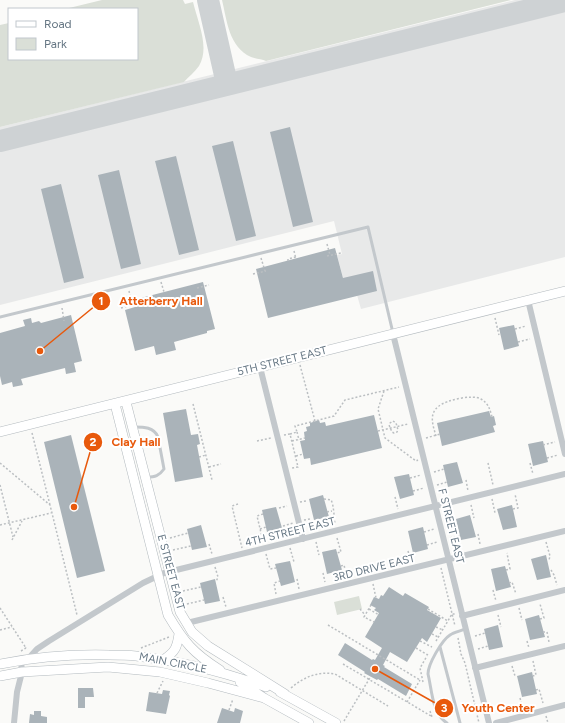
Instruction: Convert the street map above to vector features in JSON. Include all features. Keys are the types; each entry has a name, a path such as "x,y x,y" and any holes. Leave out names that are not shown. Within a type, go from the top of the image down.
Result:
{"street":[{"name":"5TH STREET EAST","path":"0,432 126,402 298,357 565,291"},
{"path":"528,300 565,454"},
{"name":"F STREET EAST","path":"393,334 489,723"},
{"path":"260,367 303,539"},
{"name":"E STREET EAST","path":"126,402 178,606 187,623 192,632 208,646 287,692"},
{"name":"E STREET EAST","path":"115,404 168,614 179,634 194,652 264,698"},
{"name":"4TH STREET EAST","path":"39,653 79,622 143,583 158,576 565,474"},
{"name":"3RD DRIVE EAST","path":"187,623 565,531"},
{"path":"462,616 565,590"},
{"path":"163,660 172,654 178,645 179,634"},
{"path":"475,668 565,646"},
{"name":"MAIN CIRCLE","path":"0,664 24,659 39,653 135,656 179,662 287,692 339,723"},
{"path":"14,723 17,692 24,659"},
{"name":"MAIN CIRCLE","path":"0,676 22,672 108,667 165,673 264,698 309,723"},
{"path":"496,723 565,705"}],"lane":[{"path":"0,317 368,227 393,334"},
{"path":"133,427 151,429 156,432 158,438 164,469 161,474 155,477 146,477"},
{"path":"447,723 438,715 428,674 428,668 444,640 450,634 465,629"},
{"path":"440,647 460,723"}],"path":[{"path":"325,237 329,256 341,253"},
{"path":"288,261 288,259 296,258 293,245"},
{"path":"253,274 266,271 260,253"},
{"path":"160,278 164,292"},
{"path":"196,288 209,285"},
{"path":"121,308 133,304 127,286"},
{"path":"61,302 64,321"},
{"path":"493,309 499,335"},
{"path":"515,329 534,324"},
{"path":"518,342 537,337"},
{"path":"298,357 315,421"},
{"path":"298,440 295,426 334,416 345,400 399,387"},
{"path":"384,391 378,409 385,438 416,461 424,459"},
{"path":"436,436 432,422 433,416 442,404 474,396 480,398 489,406 492,417"},
{"path":"193,404 212,480"},
{"path":"393,421 396,423 397,432 392,432 390,428 390,423 393,421"},
{"path":"378,431 408,424"},
{"path":"30,425 79,622"},
{"path":"290,434 296,432"},
{"path":"420,440 440,434"},
{"path":"257,441 277,437"},
{"path":"292,441 305,438"},
{"path":"544,445 562,440"},
{"path":"296,456 303,454"},
{"path":"547,458 565,454"},
{"path":"199,456 206,455"},
{"path":"0,463 50,505"},
{"path":"530,463 534,481"},
{"path":"209,467 221,464"},
{"path":"488,464 495,513"},
{"path":"410,478 444,469"},
{"path":"466,480 474,518"},
{"path":"413,491 447,482"},
{"path":"0,484 14,537"},
{"path":"513,487 518,508 513,509"},
{"path":"395,497 400,515"},
{"path":"324,499 331,500 333,504 332,511 341,552 337,553"},
{"path":"238,504 232,506 243,554"},
{"path":"328,512 332,511"},
{"path":"0,525 51,513"},
{"path":"263,514 257,516 260,529 270,570 276,568"},
{"path":"12,540 22,520"},
{"path":"283,526 298,521"},
{"path":"424,532 457,523"},
{"path":"260,529 266,527"},
{"path":"162,540 188,533"},
{"path":"478,534 482,551"},
{"path":"314,536 319,555"},
{"path":"427,544 460,536"},
{"path":"544,536 550,556 549,560"},
{"path":"289,542 294,562"},
{"path":"209,544 218,578 216,582"},
{"path":"164,552 191,546"},
{"path":"505,546 510,569 506,570"},
{"path":"408,551 413,568"},
{"path":"439,562 479,723"},
{"path":"340,566 344,565 349,584"},
{"path":"551,570 554,575 558,592"},
{"path":"323,572 327,589"},
{"path":"372,578 376,598"},
{"path":"297,579 301,596"},
{"path":"278,601 274,583 280,581"},
{"path":"509,583 512,582 522,620"},
{"path":"175,593 201,587"},
{"path":"493,590 501,627"},
{"path":"223,597 228,614"},
{"path":"538,597 544,618 540,619"},
{"path":"178,606 204,600"},
{"path":"365,615 371,605"},
{"path":"0,608 26,648"},
{"path":"360,609 365,615 364,617 374,622"},
{"path":"369,609 379,615"},
{"path":"428,609 448,621"},
{"path":"328,625 420,680"},
{"path":"436,626 442,630"},
{"path":"0,630 12,627"},
{"path":"543,632 547,632 551,650"},
{"path":"467,637 485,633"},
{"path":"432,634 438,638"},
{"path":"420,641 432,647"},
{"path":"470,650 488,646"},
{"path":"416,648 428,655"},
{"path":"531,654 536,675 533,676"},
{"path":"510,660 515,676"},
{"path":"343,664 437,720"},
{"path":"157,693 162,685 165,673"},
{"path":"287,692 310,676 328,673 335,674 388,706"},
{"path":"339,723 362,691 370,676"},
{"path":"407,702 422,677"},
{"path":"536,690 540,689 545,710"},
{"path":"230,710 236,690"},
{"path":"520,698 524,716"}],"shaded area":[{"path":"515,0 565,0 565,257 361,309 357,295 348,297 337,255 342,254 334,221 0,305 0,127"}],"green space":[{"path":"102,0 183,0 185,4 193,2 202,35 202,59 196,70 184,82 0,127 0,25 8,23 8,60 138,60 138,8 69,8"},
{"path":"222,0 511,0 266,61 251,57 238,47 230,33"},
{"path":"359,596 362,609 337,615 334,602"}],"building":[{"path":"290,127 313,222 293,227 270,132"},
{"path":"233,141 256,236 236,241 212,146"},
{"path":"176,156 199,250 179,255 155,161"},
{"path":"119,170 141,264 121,269 98,175"},
{"path":"61,184 84,278 64,283 41,189"},
{"path":"335,248 343,278 373,271 377,291 268,318 256,269"},
{"path":"203,282 215,329 207,331 207,333 174,342 176,350 156,355 154,346 135,351 125,310 135,307 133,300"},
{"path":"71,315 82,361 74,363 76,372 66,374 65,368 21,379 23,385 13,387 12,382 2,385 0,376 0,333 25,326 23,320 31,318 32,323 39,321 41,323"},
{"path":"514,325 519,346 504,350 499,328"},
{"path":"186,409 191,435 198,434 200,444 197,445 203,477 175,482 163,413"},
{"path":"489,411 491,417 494,416 496,425 493,426 495,432 442,446 437,423"},
{"path":"374,415 382,448 311,465 310,458 304,459 300,441 305,440 304,432 307,431 306,427 310,426 310,423 319,420 320,423 325,422 326,426"},
{"path":"71,435 105,571 77,578 44,442"},
{"path":"543,441 548,462 533,466 528,444"},
{"path":"457,462 463,483 448,487 443,465"},
{"path":"409,474 414,495 400,499 394,477"},
{"path":"323,495 329,517 314,520 309,499"},
{"path":"512,505 517,527 503,530 497,509"},
{"path":"276,507 282,528 267,532 262,510"},
{"path":"470,515 476,537 461,540 456,519"},
{"path":"201,525 207,547 192,550 187,529"},
{"path":"423,527 428,549 413,553 408,531"},
{"path":"336,549 342,570 327,574 322,552"},
{"path":"546,555 551,577 537,580 531,559"},
{"path":"290,561 295,582 281,586 275,564"},
{"path":"505,566 511,587 496,591 491,569"},
{"path":"215,579 220,601 205,604 200,583"},
{"path":"389,587 403,596 405,593 429,607 427,610 441,618 427,642 422,638 407,662 390,652 383,665 412,684 406,696 378,679 377,680 364,673 365,672 338,655 345,643 372,660 375,660 382,648 365,637 379,613 374,610 376,608 370,605 374,597 379,599"},
{"path":"539,615 545,637 530,640 525,619"},
{"path":"498,625 503,647 489,650 484,629"},
{"path":"532,672 537,694 522,697 517,676"},
{"path":"78,688 93,688 94,697 85,697 85,708 78,708"},
{"path":"163,690 170,691 166,714 146,711 149,692 162,694"},
{"path":"222,708 234,712 235,708 243,711 240,723 217,723"},
{"path":"34,711 41,711 41,716 47,717 47,723 29,723 30,714 34,715"}],"taxiway":[{"path":"208,0 227,84"},
{"path":"0,141 565,1"}],"place":[{"name":"Atterberry Hall","path":"40,351"},
{"name":"Clay Hall","path":"74,507"},
{"name":"Youth Center","path":"375,669"}]}
